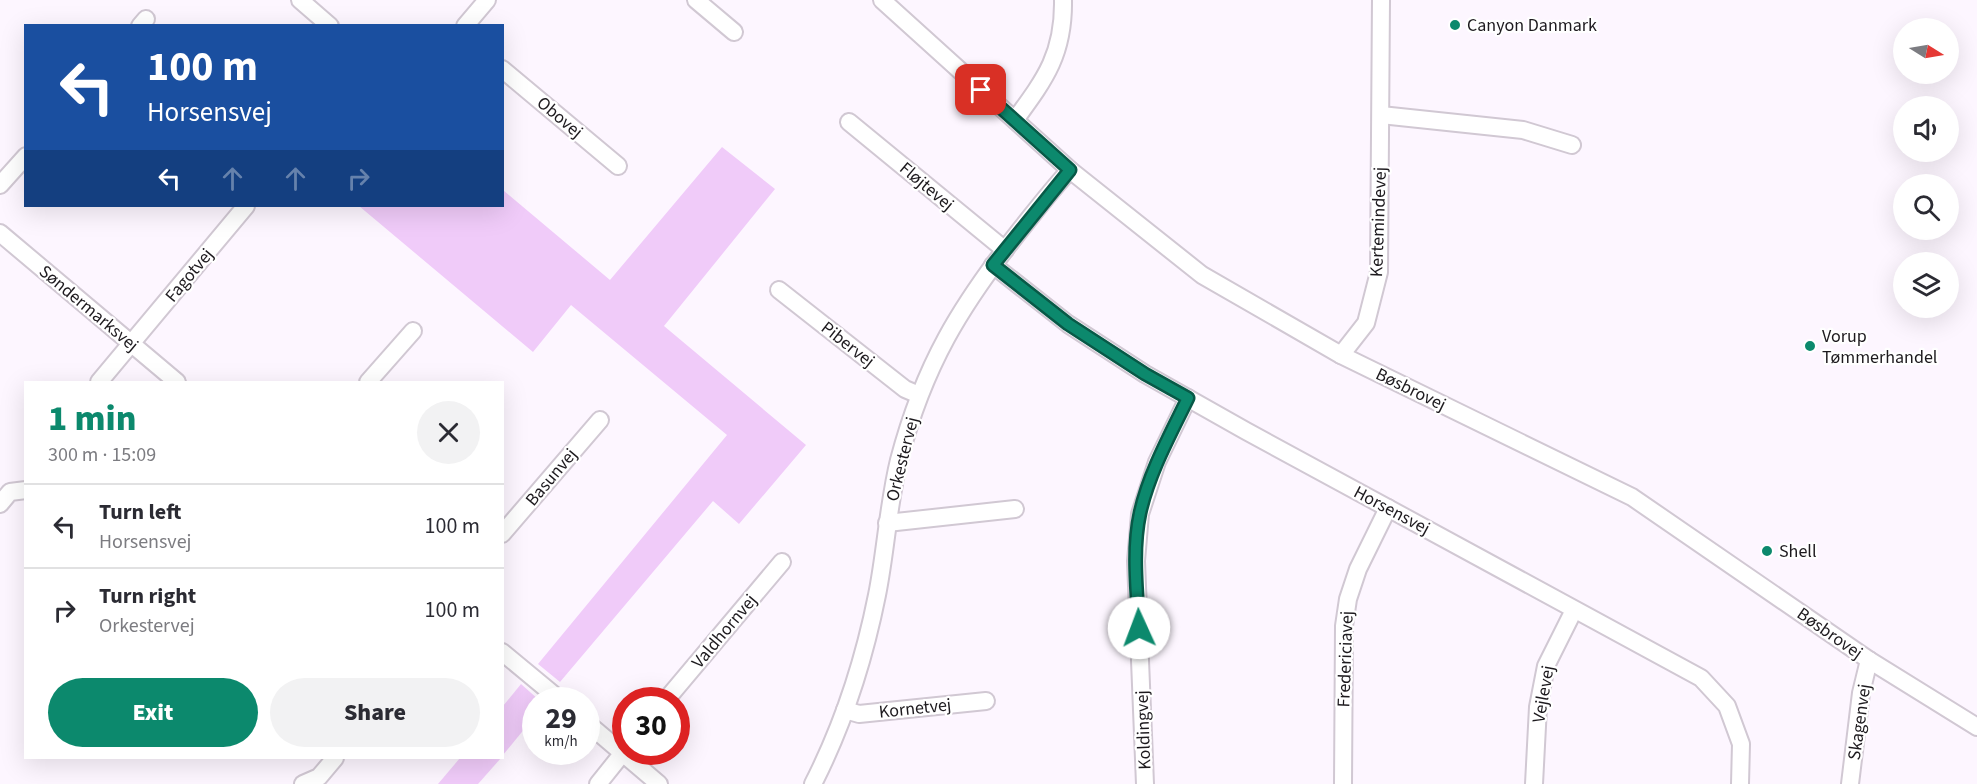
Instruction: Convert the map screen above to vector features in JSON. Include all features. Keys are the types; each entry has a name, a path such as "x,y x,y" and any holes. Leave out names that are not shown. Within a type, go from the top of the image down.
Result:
{"street":[{"path":"300,0 328,24"},
{"path":"467,24 487,0"},
{"path":"696,0 734,32"},
{"name":"Bøsbrovej","path":"882,0 1070,170 1202,275 1341,355 1632,497 1869,660 1977,727"},
{"path":"1015,120 1045,78 1056,52 1063,20 1062,0"},
{"name":"Kertemindevej","path":"1341,355 1366,323 1379,272 1381,0"},
{"name":"Obovej","path":"504,71 618,166"},
{"path":"1381,115 1523,130 1572,145"},
{"name":"Fløjtevej","path":"849,122 1005,250"},
{"path":"0,185 24,158"},
{"name":"Orkestervej","path":"813,784 845,710 870,627 899,461 919,395 953,325 993,265 1070,170"},
{"name":"Fagotvej","path":"100,381 245,207"},
{"name":"Søndermarksvej","path":"0,233 176,381"},
{"name":"Horsensvej","path":"993,265 1068,324 1145,374 1701,678 1727,706 1741,744 1740,784"},
{"name":"Pibervej","path":"779,290 905,389 919,395"},
{"path":"369,381 413,331"},
{"name":"Koldingvej","path":"1144,784 1136,561 1140,514 1157,462 1188,398"},
{"name":"Basunvej","path":"504,532 600,420"},
{"path":"0,504 10,492 24,490"},
{"name":"Fredericiavej","path":"1343,784 1344,626 1348,599 1358,569 1388,508"},
{"path":"887,523 1015,509"},
{"name":"Valdhornvej","path":"677,687 782,562"},
{"name":"Vejlevej","path":"1534,784 1538,707 1546,666 1574,610"},
{"path":"504,654 544,687"},
{"name":"Skagenvej","path":"1850,784 1861,693 1869,660"},
{"name":"Kornetvej","path":"845,710 858,714 986,701"},
{"path":"600,733 612,742"},
{"path":"303,784 320,777 334,759"},
{"path":"598,784 613,765"},
{"path":"639,765 659,784"}],"shaded area":[{"path":"722,147 775,189 664,326 806,445 739,524 713,501 560,682 538,664 727,435 571,305 533,352 360,207 504,207 504,191 610,280"},
{"path":"521,684 524,687 522,687 522,732 504,754 504,705"},
{"path":"459,759 500,759 478,784 438,784"}],"place":[{"name":"Canyon Danmark","path":"1455,25"},
{"name":"Vorup Tømmerhandel","path":"1810,346"},
{"name":"Shell","path":"1767,551"}],"route":[{"path":"981,90 1070,170 993,265 1068,324 1145,374 1188,398 1157,462 1140,514 1136,561 1139,628"}]}
